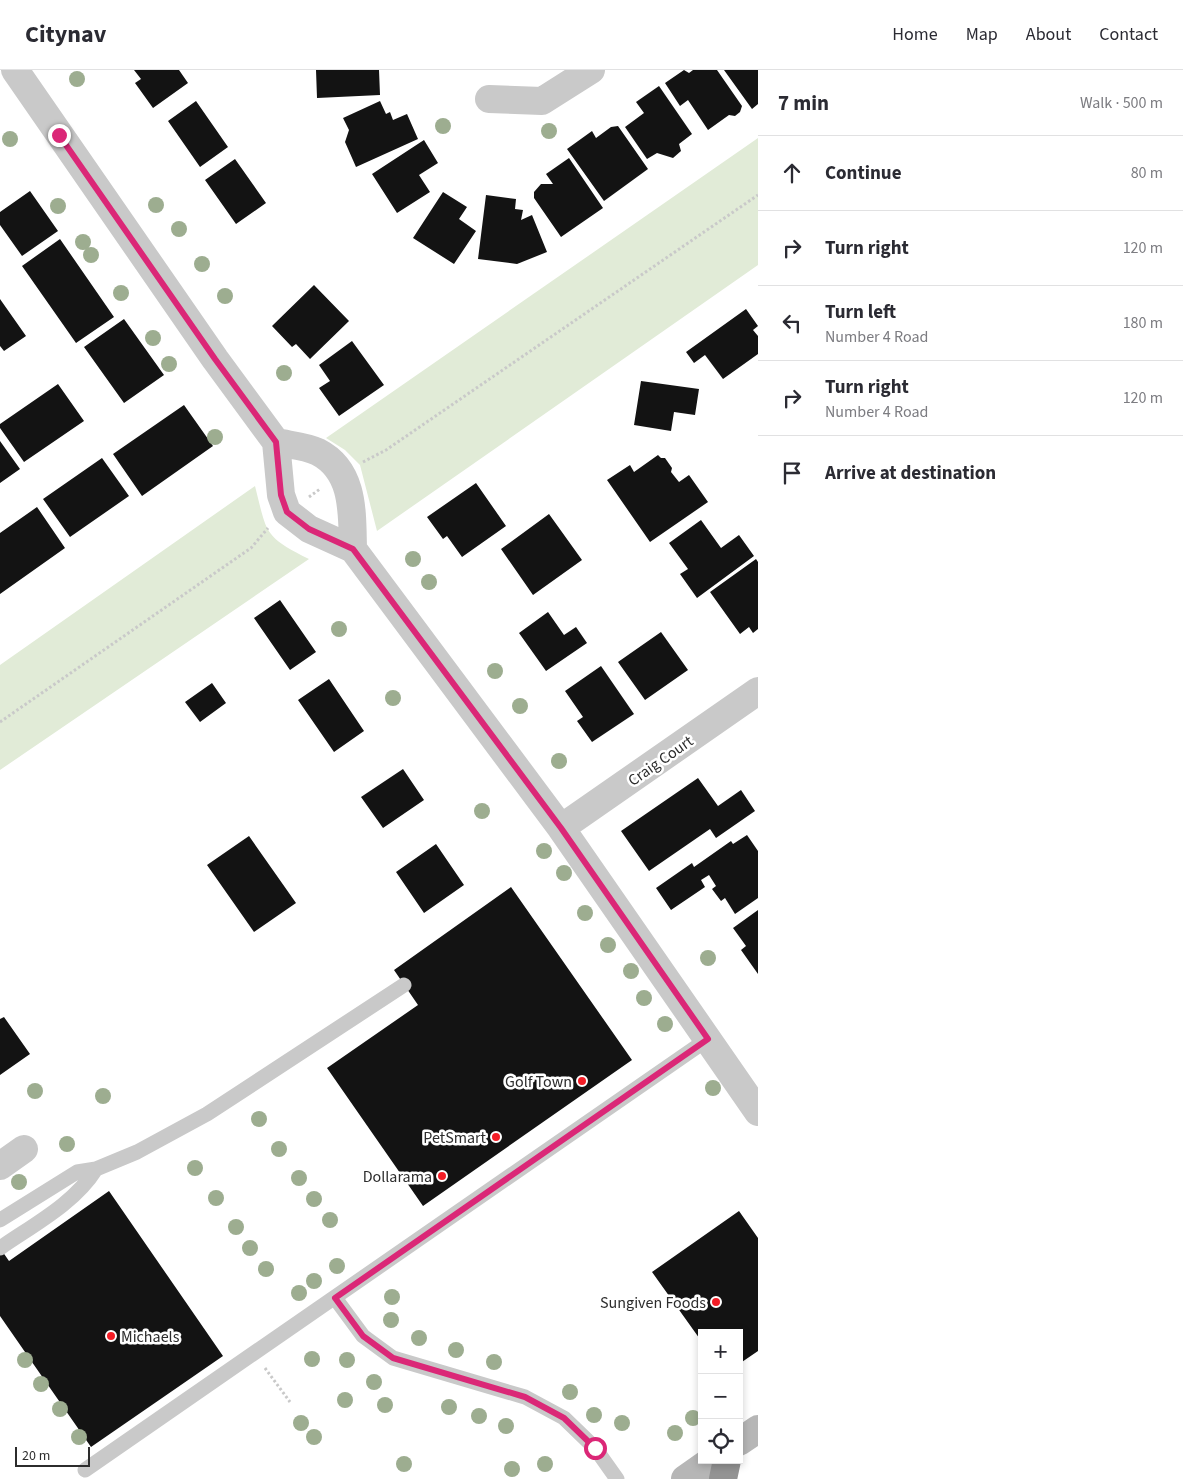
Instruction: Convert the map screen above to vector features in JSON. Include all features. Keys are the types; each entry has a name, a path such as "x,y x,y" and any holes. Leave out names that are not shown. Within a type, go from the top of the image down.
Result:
{"highway":[{"path":"723,1479 725,1464"}],"main road":[{"path":"743,1439 758,1429"},
{"path":"685,1479 706,1464"}],"street":[{"path":"14,70 215,359 276,442 281,495 287,512 309,529 353,549 561,828 758,1112"},
{"path":"489,99 542,101 591,70"},
{"path":"276,442 317,452 332,462 350,489 353,549"},
{"name":"Craig Court","path":"561,828 758,691"},
{"path":"0,1166 24,1149"}],"lane":[{"path":"0,1220 77,1172 96,1169 137,1152 207,1114 404,985"},
{"path":"85,1470 708,1039"},
{"path":"0,1248 70,1199 88,1182 96,1169"},
{"path":"335,1298 363,1336 393,1358 525,1397 564,1418 595,1448 617,1479"}],"path":[{"path":"360,463 386,450 758,195"},
{"path":"304,500 323,487"},
{"path":"0,722 251,548 275,521"},
{"path":"255,1354 290,1402"}],"green space":[{"path":"758,138 758,265 377,531 360,465 345,450 326,438"},
{"path":"255,486 265,524 269,531 283,544 309,559 0,770 0,665"}],"building":[{"path":"134,70 179,70 188,83 153,108 135,83 141,79"},
{"path":"316,70 379,70 380,95 317,98"},
{"path":"684,70 689,73 693,70 717,70 742,106 740,112 735,116 729,115 708,130 688,100 680,106 665,83"},
{"path":"724,70 758,70 758,104 752,109"},
{"path":"659,86 692,134 679,144 681,151 673,158 657,153 647,159 625,127 644,113 636,102"},
{"path":"196,101 228,147 200,167 168,121"},
{"path":"380,101 386,114 390,112 393,120 407,114 418,139 356,167 345,142 349,130 343,118"},
{"path":"618,126 648,169 604,201 567,149 592,131 596,138 611,127"},
{"path":"424,140 438,163 419,175 430,192 397,213 372,174"},
{"path":"569,158 603,208 561,237 534,198 534,192 541,184 553,184 546,174"},
{"path":"235,159 266,203 236,224 205,180"},
{"path":"30,191 58,231 22,256 0,225 0,212"},
{"path":"443,192 467,207 459,219 476,231 454,264 413,238"},
{"path":"486,195 516,199 515,209 523,210 521,220 532,215 547,252 517,264 478,259"},
{"path":"60,239 114,317 76,343 22,266"},
{"path":"314,285 349,321 310,359 296,344 292,347 272,326"},
{"path":"0,299 26,336 4,351 0,346"},
{"path":"746,309 758,326 753,330 758,336 758,354 723,379 705,355 694,363 686,352"},
{"path":"124,319 164,375 124,403 84,347"},
{"path":"352,341 384,385 339,416 319,388 330,381 319,365"},
{"path":"641,381 699,389 695,415 674,412 671,431 634,425"},
{"path":"58,384 84,421 24,462 0,428 0,424"},
{"path":"184,405 213,446 142,496 113,454"},
{"path":"0,441 20,469 0,483"},
{"path":"658,455 661,458 665,458 672,468 671,472 679,482 689,475 708,502 650,542 607,480 630,465 634,472"},
{"path":"102,458 129,496 70,537 43,499"},
{"path":"476,483 506,526 462,557 447,536 443,539 427,517"},
{"path":"37,507 65,548 0,594 0,533"},
{"path":"549,514 582,560 533,595 501,549"},
{"path":"701,520 721,548 739,535 754,556 697,598 680,574 688,569 669,543"},
{"path":"756,559 758,562 758,629 753,633 749,627 740,634 710,592"},
{"path":"280,600 316,652 290,670 254,618"},
{"path":"548,612 564,635 576,627 587,643 546,671 519,633"},
{"path":"661,632 688,670 645,700 618,662"},
{"path":"601,666 634,714 592,742 577,721 583,717 565,691"},
{"path":"329,679 364,731 334,752 298,700"},
{"path":"212,683 226,703 200,722 185,702"},
{"path":"403,769 424,800 383,828 361,797"},
{"path":"698,778 718,806 741,790 755,811 716,838 710,829 649,871 621,831"},
{"path":"747,835 758,851 758,898 735,914 725,898 721,901 712,889 716,886 709,875 701,880 705,887 671,910 656,888 692,863 694,867 731,841 733,844"},
{"path":"249,836 296,903 254,932 207,865"},
{"path":"436,844 464,885 424,913 396,872"},
{"path":"511,887 632,1060 423,1206 327,1068 418,1005 394,970"},
{"path":"758,910 758,974 741,950 746,946 733,928"},
{"path":"4,1017 30,1054 0,1075 0,1019"},
{"name":"Michaels","path":"109,1191 223,1356 91,1447 0,1316 0,1248 9,1261"},
{"name":"Sungiven Foods","path":"739,1211 758,1238 758,1351 743,1361 743,1329 698,1329 698,1336 652,1272"}],"place":[{"name":"Golf Town","path":"582,1081"},
{"name":"PetSmart","path":"496,1137"},
{"name":"Dollarama","path":"442,1176"},
{"name":"Sungiven Foods","path":"716,1302"},
{"name":"Michaels","path":"111,1336"}],"route":[{"path":"59,135 215,359 276,442 281,495 287,512 309,529 353,549 561,828 708,1039 335,1298 363,1336 393,1358 525,1397 564,1418 595,1448"}]}
